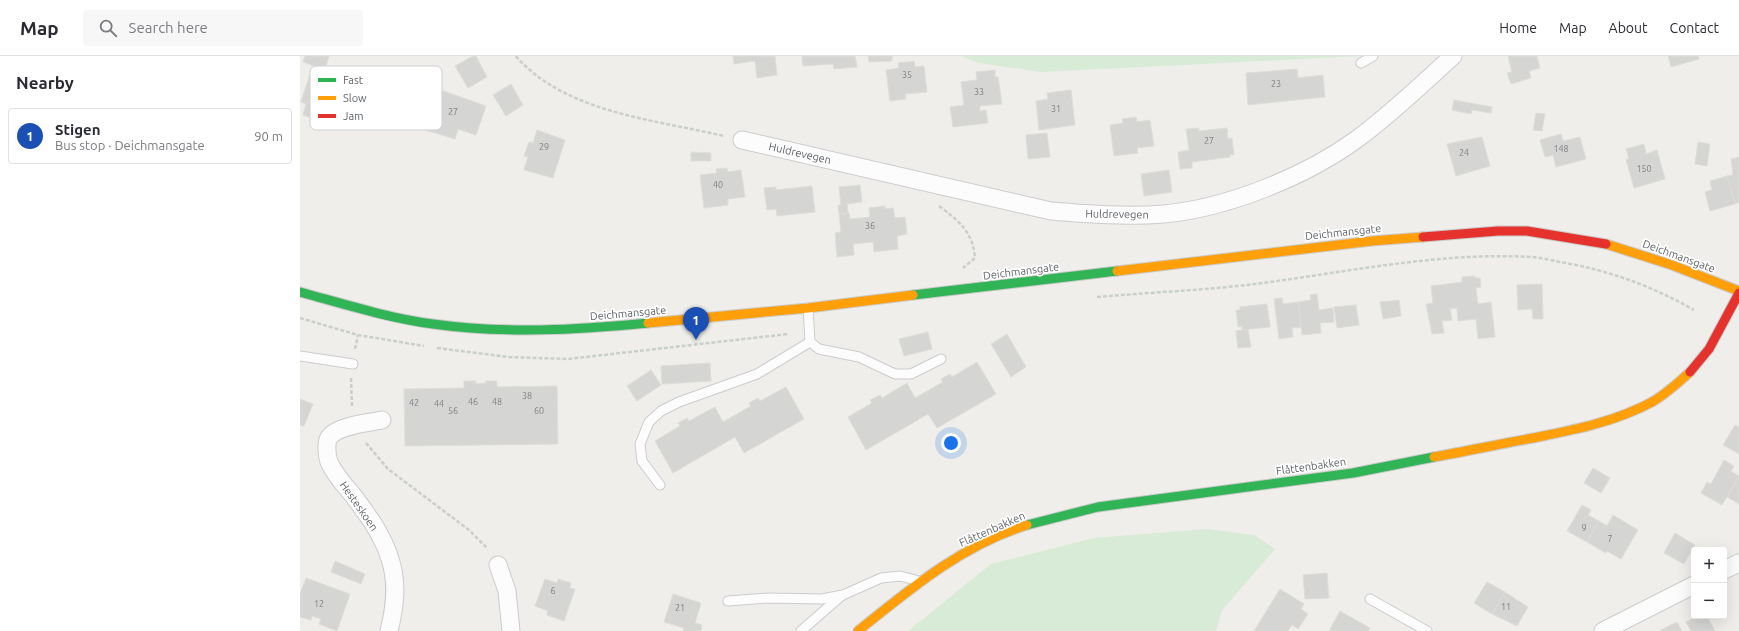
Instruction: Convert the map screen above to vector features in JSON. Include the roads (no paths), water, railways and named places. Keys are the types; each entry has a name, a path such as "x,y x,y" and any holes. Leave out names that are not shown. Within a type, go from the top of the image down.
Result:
{"street":[{"name":"Huldrevegen","path":"742,140 1051,211 1096,214 1164,214 1224,203 1292,178 1356,140 1454,56"},
{"name":"Deichmansgate","path":"300,292 382,314 433,324 512,330 574,330 808,308 1252,254 1454,233 1527,231 1598,242 1665,263 1739,292"},
{"name":"Flåttenbakken","path":"858,631 920,581 949,562 979,546 1015,530 1058,516 1098,507 1156,498 1353,472 1567,431 1598,424 1629,414 1658,399 1690,372 1708,350 1724,325 1739,292"},
{"name":"Hesteskoen","path":"382,420 357,424 330,436 327,444 329,461 366,513 382,539 390,560 395,595 394,611 388,631"},
{"path":"1727,569 1739,563"},
{"path":"498,565 507,591 511,631"},
{"path":"1603,631 1691,587"}],"lane":[{"path":"1361,63 1374,56"},
{"path":"808,308 810,342 819,349 859,357 895,374 911,374 941,359"},
{"path":"660,485 642,461 640,444 644,431 653,418 661,411 680,402 757,374 810,342"},
{"path":"300,356 353,364"},
{"path":"728,601 768,598 822,599 843,595 881,578 900,576 920,581"},
{"path":"801,631 843,595"},
{"path":"1370,598 1427,631"}],"place":[{"name":"Stigen","path":"696,340"}]}
